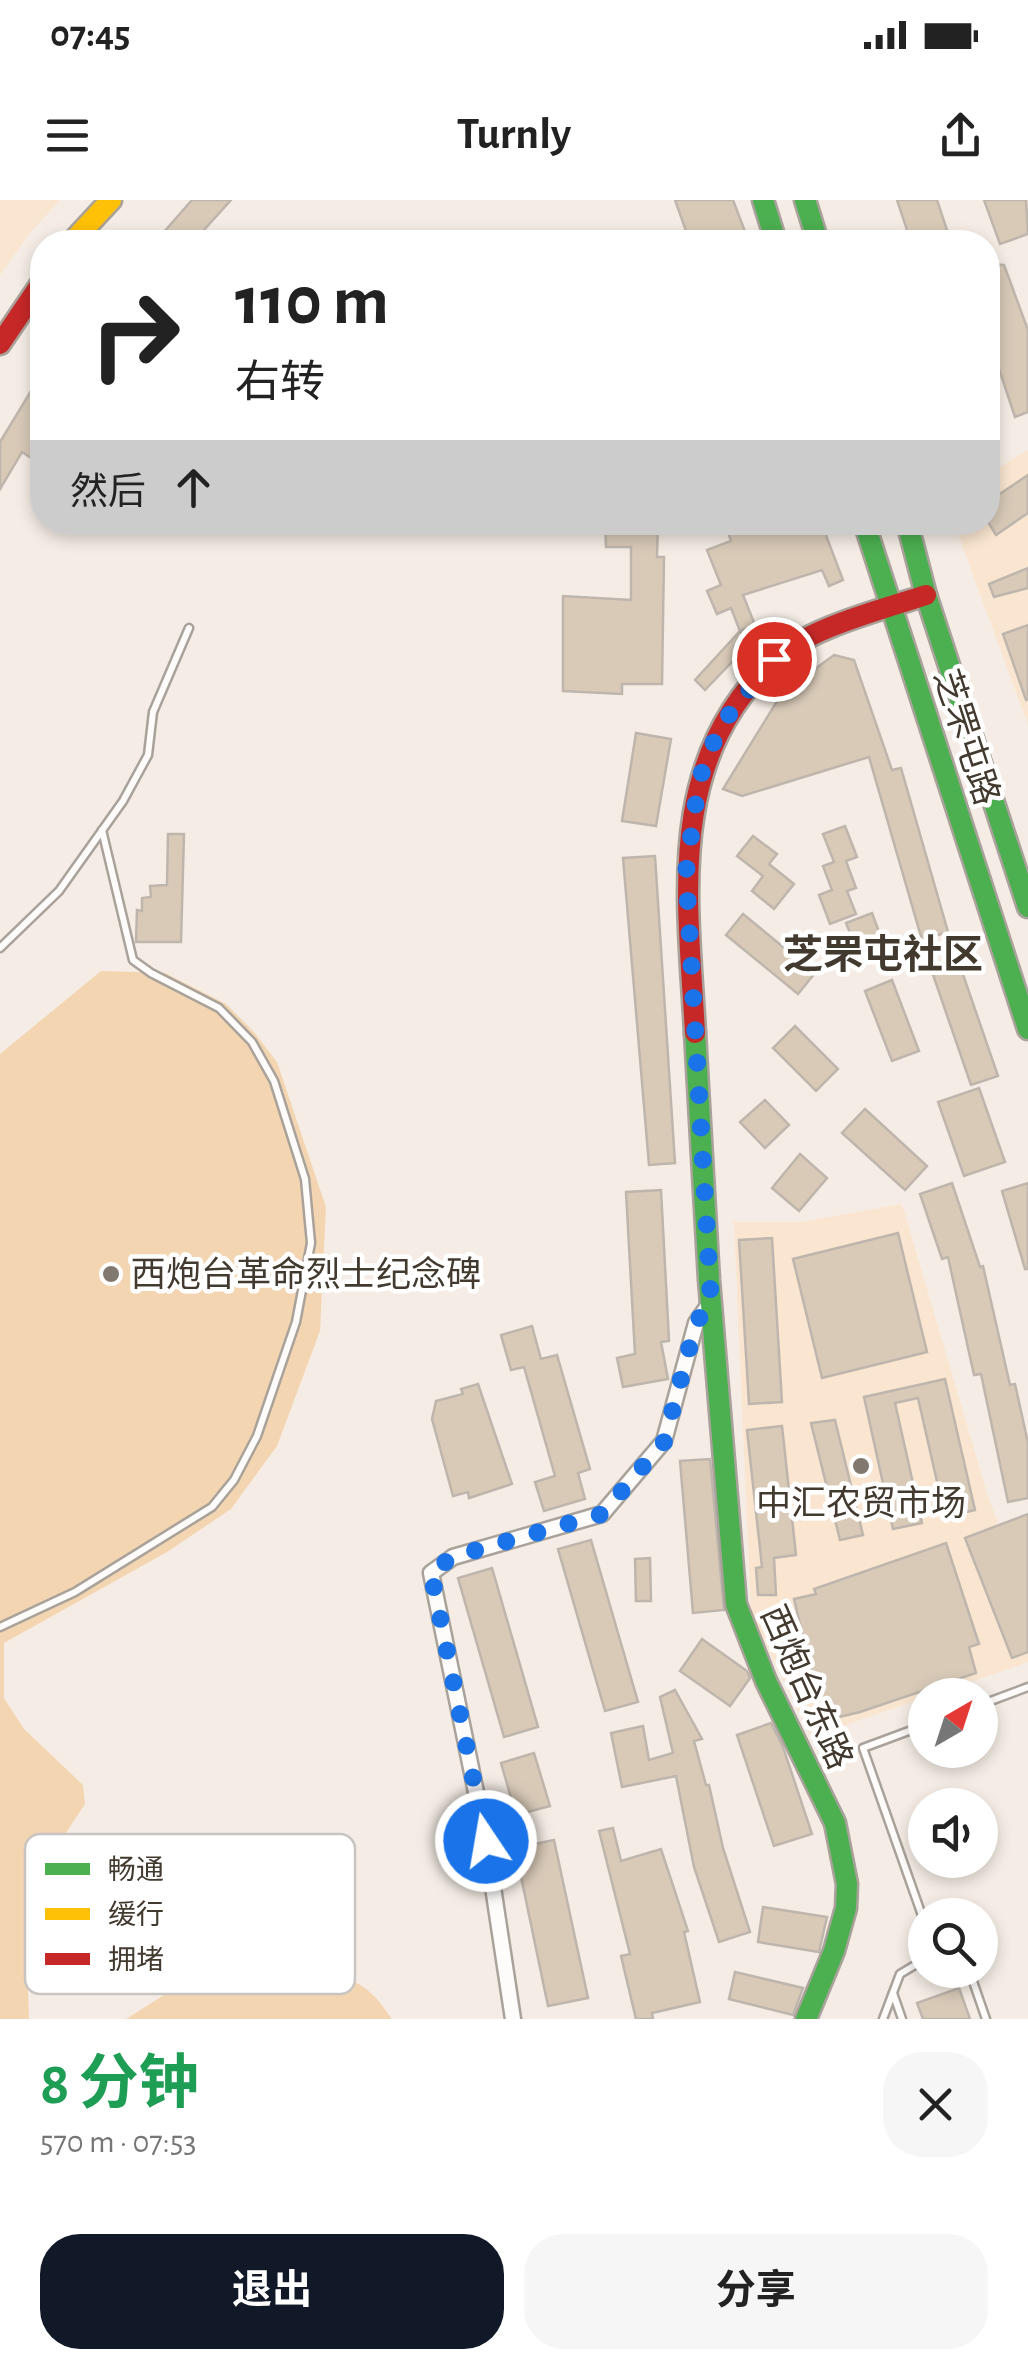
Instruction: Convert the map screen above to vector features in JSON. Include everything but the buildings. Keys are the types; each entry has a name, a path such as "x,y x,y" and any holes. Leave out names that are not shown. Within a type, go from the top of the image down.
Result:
{"street":[{"path":"83,230 111,200"},
{"path":"763,200 772,230"},
{"path":"805,200 814,230"},
{"path":"0,344 30,300"},
{"name":"芝罘屯路","path":"868,535 1028,1029"},
{"name":"芝罘屯路","path":"910,535 926,595 1028,907"},
{"name":"西炮台东路","path":"806,2019 834,1951 846,1908 843,1852 834,1823 766,1680 736,1604 711,1301 686,872 699,780 720,726 774,659 824,630 926,595"},
{"path":"513,2019 486,1841 431,1573 452,1557 602,1514 664,1442 696,1323 711,1301"}],"lane":[{"path":"0,948 58,891 123,801 148,754 153,712 189,628"},
{"path":"0,1627 75,1592 212,1507 234,1480 256,1436 296,1322 310,1244 304,1179 274,1081 252,1042 219,1008 133,960 102,830"},
{"path":"998,1698 1028,1687"},
{"path":"908,1731 864,1748 916,1898"},
{"path":"883,2019 900,1974 908,1969"},
{"path":"975,1988 986,2019"},
{"path":"893,1993 902,2019"}],"shaded area":[{"path":"0,200 60,200 30,230 0,275"},
{"path":"1028,450 1028,725 958,535 1000,535 1000,467"},
{"path":"101,971 165,973 226,1004 277,1062 326,1207 320,1331 277,1446 231,1509 167,1552 4,1643 4,1698 24,1729 83,1785 85,1804 65,1834 25,1834 25,1994 28,1994 29,2019 0,2019 0,1054"},
{"name":"中汇农贸市场","path":"902,1204 989,1500 1028,1599 1028,1662 982,1678 908,1678 908,1703 811,1737 751,1615 734,1222 801,1222"},
{"path":"355,1982 372,1994 392,2019 126,2019 166,1994 355,1994"}],"traffic: fast":[{"path":"763,200 772,230"},
{"path":"805,200 814,230"},
{"path":"868,535 1028,1029"},
{"path":"910,535 926,595 1028,907"},
{"path":"695,1033 709,1280 736,1604 766,1681 835,1823 847,1884 846,1908 834,1951 806,2019"}],"traffic: slow":[{"path":"83,230 111,200"}],"traffic: jam":[{"path":"0,344 30,300"},
{"path":"695,1033 689,933 691,835 699,788 714,743 738,701 787,649 845,621 926,595"}],"place":[{"name":"西炮台革命烈士纪念碑","path":"111,1274"},
{"name":"中汇农贸市场","path":"861,1466"}],"district":[{"name":"芝罘屯社区","path":"883,954"}],"route":[{"path":"486,1841 431,1573 452,1557 602,1514 664,1442 696,1323 711,1301 686,872 699,780 720,726 774,659"}]}
